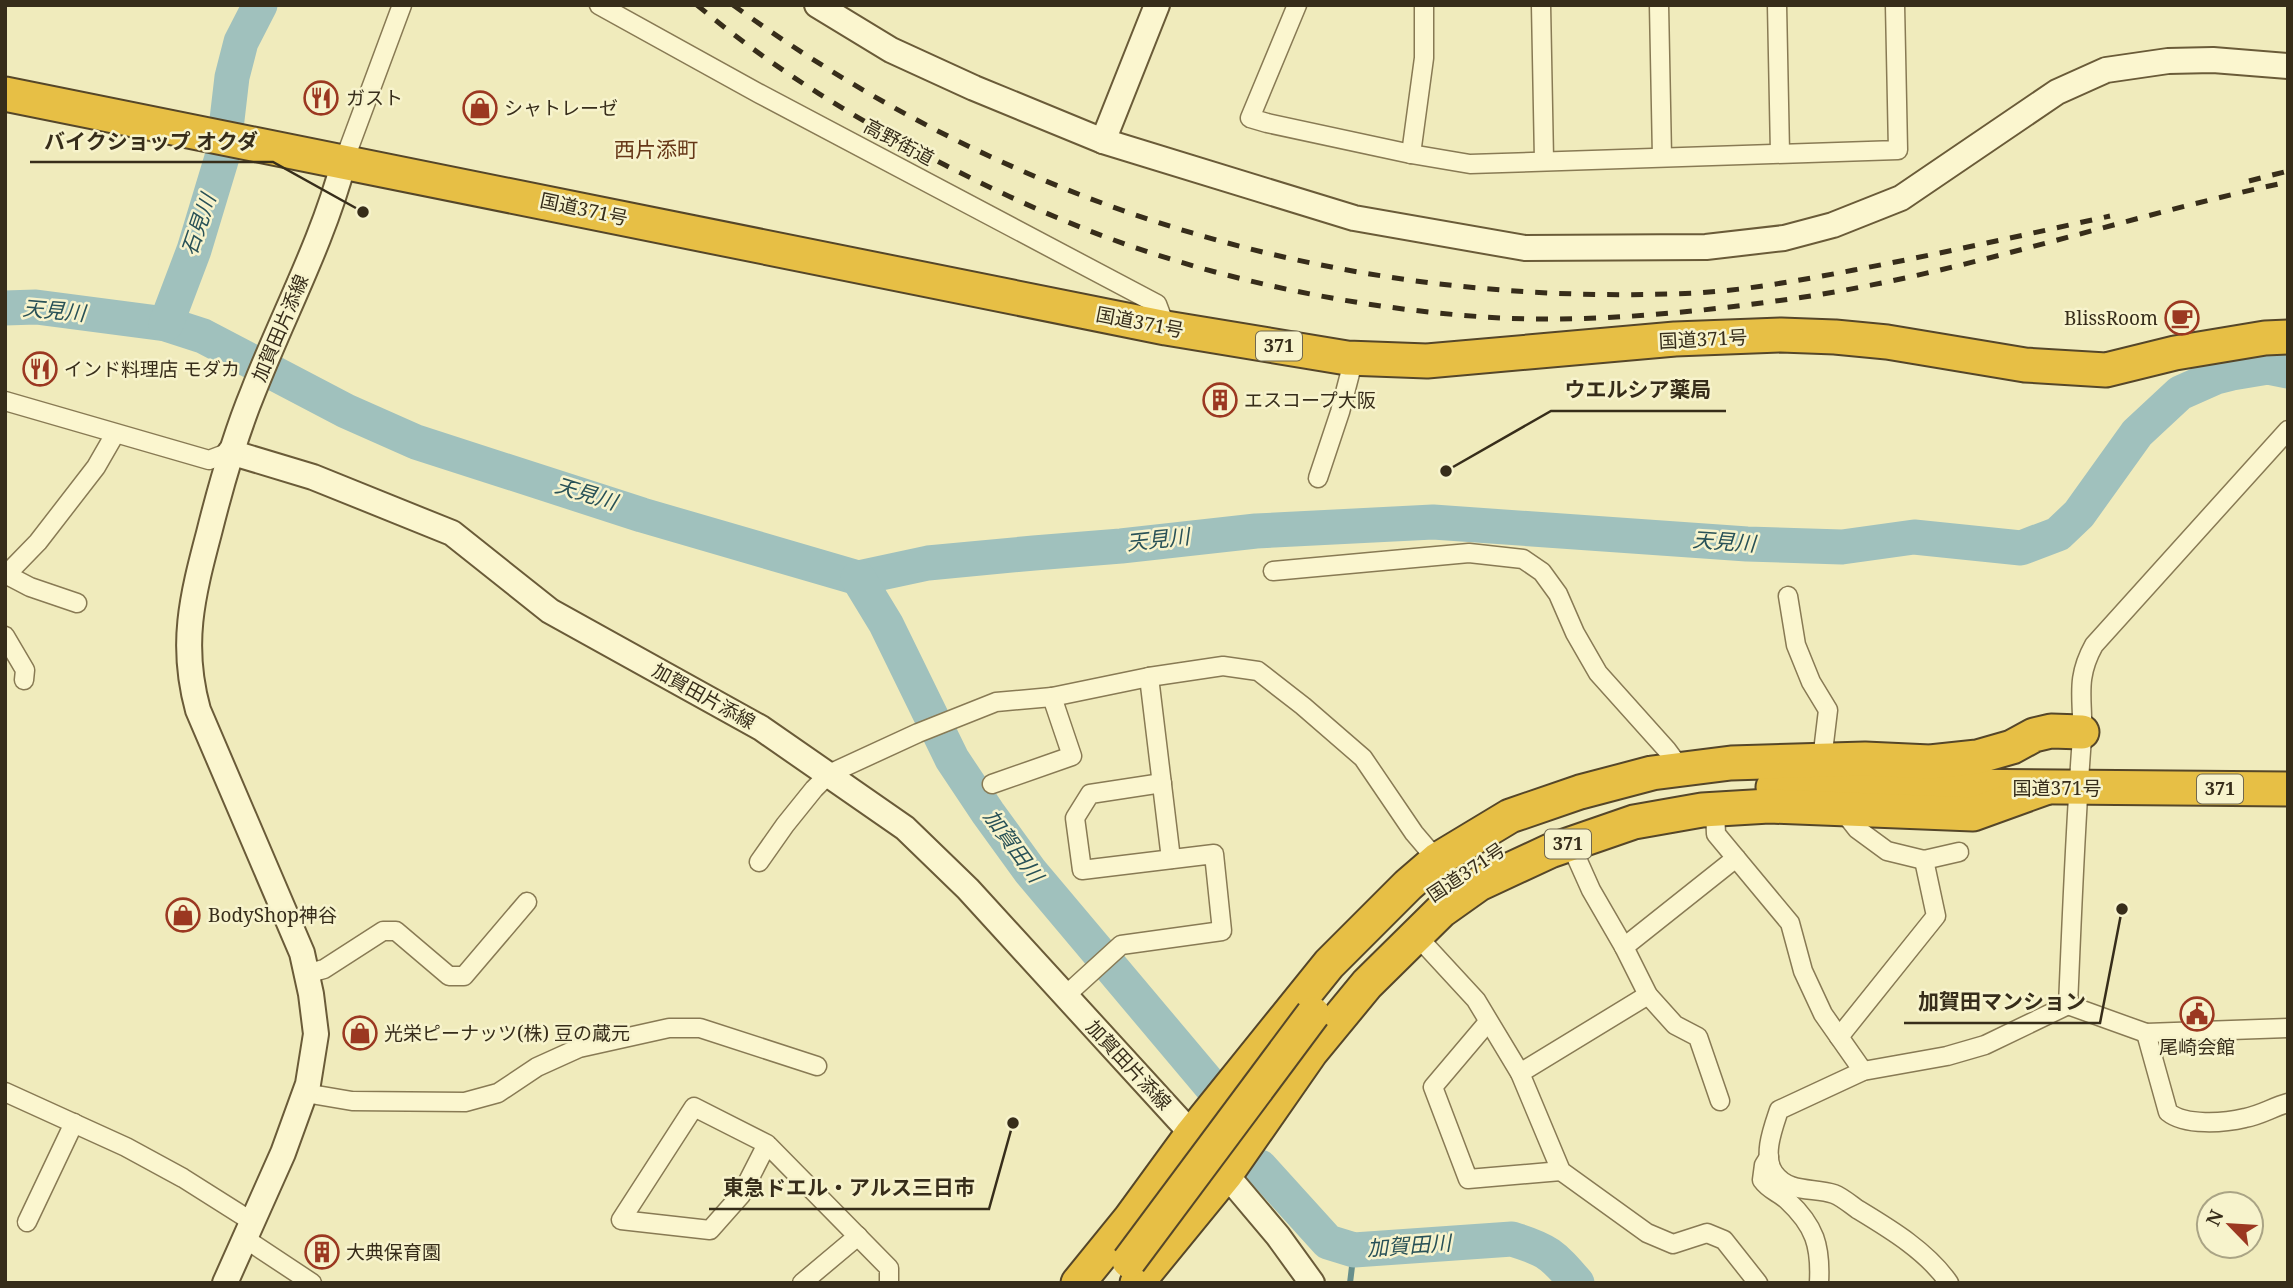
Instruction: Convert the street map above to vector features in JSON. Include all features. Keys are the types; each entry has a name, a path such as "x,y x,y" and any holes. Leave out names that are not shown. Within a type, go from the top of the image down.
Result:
{"highway":[{"name":"国道371号","path":"5,94 1166,328 1353,358 1427,361 1675,339 1781,335 1874,340 2025,365 2106,370 2175,353 2265,338 2288,337"},
{"name":"371","path":"1078,1283 1130,1219 1192,1134 1329,964 1408,885 1437,860 1510,817 1580,792 1651,773 1731,763 1865,758 1930,762 1977,757 2012,747 2051,731 2082,732"},
{"name":"国道371号","path":"1126,1275 1313,1014 1382,937 1416,905 1478,860 1518,838 1564,818 1624,802 1685,791 1819,785 2288,789"},
{"name":"371","path":"1126,1275 1226,1174 1311,1052 1367,984 1441,911 1479,884 1570,843 1634,822 1715,810 1769,806 1973,814 2045,788"}],"street":[{"path":"344,161 402,5"},
{"name":"高野街道","path":"599,5 760,94 1157,304 1166,328"},
{"path":"817,5 891,50 974,88 1103,141 1354,218 1525,248 1706,247 1784,238 1833,225 1901,198 2057,92 2106,70 2190,60 2288,66"},
{"path":"1103,141 1157,5"},
{"path":"1297,5 1250,118 1267,124 1470,164 1898,149 1895,5"},
{"path":"1411,154 1424,58 1424,5"},
{"path":"1541,5 1544,160"},
{"path":"1660,5 1662,157"},
{"path":"1777,5 1780,153"},
{"name":"加賀田片添線","path":"344,161 334,201 253,391 230,452 313,478 452,533 550,611 749,721 905,828 1072,990 1278,1237 1312,1283"},
{"path":"1318,478 1340,412 1353,358"},
{"path":"5,401 209,460 230,452"},
{"path":"2068,1005 2071,895 2082,732 2080,684 2084,663 2094,645 2288,430"},
{"path":"77,603 6,576 38,542 96,467 115,434"},
{"path":"225,1283 283,1153 305,1093 316,1034 302,953 198,710 190,681 188,638 191,608 230,452"},
{"path":"1273,571 1469,553 1523,559 1542,572 1558,594 1575,633 1598,673 1681,769"},
{"path":"1788,596 1796,645 1811,682 1828,710 1822,760"},
{"path":"5,636 25,670 24,680"},
{"path":"759,862 785,825 829,774 950,719 996,702 1052,697 1149,677 1223,666 1258,671 1363,758 1414,833 1437,860"},
{"path":"1149,677 1171,859"},
{"path":"992,784 1072,756 1052,697"},
{"path":"1072,990 1121,945 1223,931 1214,854 1082,870 1075,818 1090,794 1162,783"},
{"path":"1715,810 1716,834 1790,923 1803,971 1823,1014 1863,1070"},
{"path":"1842,810 1857,830 1888,851 1924,860 1959,852"},
{"path":"1570,843 1591,890 1648,995 1675,1025 1699,1037 1720,1101"},
{"path":"1624,947 1737,858"},
{"path":"1839,1037 1936,916 1924,860"},
{"path":"306,974 324,969 383,931 396,931 449,976 464,976 527,902"},
{"path":"1416,935 1476,1000 1520,1073 1561,1171 1647,1233 1673,1244 1707,1233 1724,1240 1758,1283"},
{"path":"1520,1073 1648,995"},
{"path":"1950,1283 1933,1263 1915,1248 1835,1195 1801,1190 1785,1183 1773,1172 1770,1155 1772,1133 1779,1110 1863,1070 1947,1056 1985,1045 2068,1005 2146,1032 2288,1028"},
{"path":"1488,1022 1433,1087 1468,1179 1561,1171"},
{"path":"305,1093 352,1101 465,1102 498,1094 537,1066 579,1048 668,1028 700,1028 817,1066"},
{"path":"2146,1032 2168,1112 2175,1117 2200,1121 2245,1118 2288,1103"},
{"path":"5,1092 126,1147 183,1178 312,1283"},
{"path":"767,1144 741,1195 710,1230 621,1220 694,1107 767,1144 889,1268 889,1283"},
{"path":"27,1223 74,1123"},
{"path":"1770,1155 1764,1165 1762,1180 1768,1188 1784,1197 1800,1212 1814,1231 1820,1257 1819,1283"},
{"path":"802,1283 858,1236"}],"waterway":[{"name":"石見川","path":"166,324 194,250 223,154 232,77 241,42 260,5"},
{"name":"天見川","path":"5,308 36,307 166,324 203,336 346,411 416,442 642,515 858,578 928,563 1256,531 1433,522 1747,544 1842,547 1914,537 2021,548 2058,534 2079,514 2137,433 2180,393 2232,373 2268,367 2288,371"},
{"name":"加賀田川","path":"858,578 886,624 952,759 988,813 1030,871 1211,1086"},
{"name":"加賀田川","path":"1260,1167 1328,1242 1354,1250 1512,1239 1549,1255 1577,1283"},
{"path":"1350,1283 1354,1250"}],"railway":[{"path":"697,5 755,51 880,130 945,165 1053,216 1137,248 1234,277 1334,298 1435,313 1524,319 1604,318 1685,312 1804,297 1986,259 2288,182"},
{"path":"733,5 842,77 954,139 1070,191 1190,232 1312,263 1438,284 1566,294 1716,292 1854,270 2110,216"},
{"path":"2249,181 2288,171"}],"place":[{"name":"ガスト","path":"321,98"},
{"name":"シャトレーゼ","path":"480,108"},
{"name":"バイクショップ オクダ","path":"363,212"},
{"name":"BlissRoom","path":"2182,318"},
{"name":"インド料理店 モダカ","path":"40,369"},
{"name":"エスコープ大阪","path":"1220,400"},
{"name":"ウエルシア薬局","path":"1446,471"},
{"name":"加賀田マンション","path":"2122,909"},
{"name":"BodyShop神谷","path":"183,915"},
{"name":"尾崎会館","path":"2197,1014"},
{"name":"光栄ピーナッツ(株) 豆の蔵元","path":"360,1033"},
{"name":"東急ドエル・アルス三日市","path":"1013,1123"},
{"name":"大典保育園","path":"322,1252"}],"district":[{"name":"西片添町","path":"656,150"}]}
